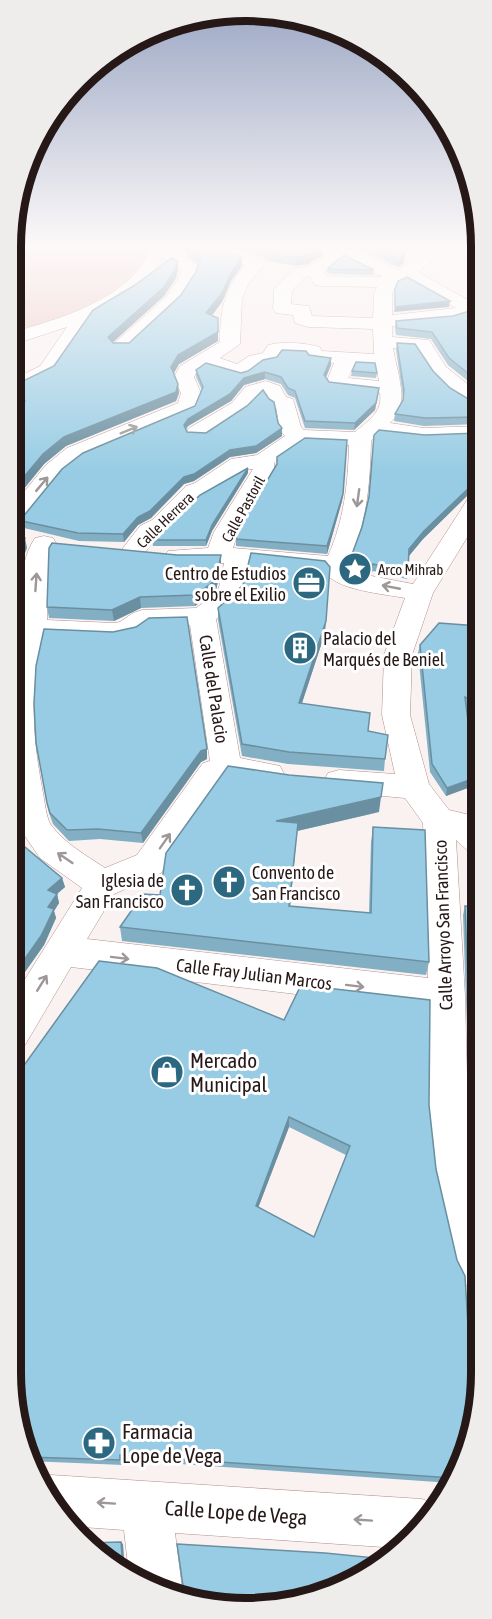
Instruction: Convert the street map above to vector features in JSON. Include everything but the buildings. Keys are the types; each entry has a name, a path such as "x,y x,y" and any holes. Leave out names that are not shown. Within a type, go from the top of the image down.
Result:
{"street":[{"path":"21,336 64,322"},
{"path":"21,383 47,370 80,322"},
{"path":"121,346 149,322"},
{"path":"21,511 54,470 75,453 186,407 191,393 183,377 187,370 230,344 229,322"},
{"path":"311,322 422,344 433,366 446,379 471,396"},
{"path":"383,322 392,401 388,414 368,434 359,496 346,544 336,564 339,574 362,582 420,593"},
{"path":"390,388 336,382 346,360 383,337 431,322"},
{"path":"205,360 240,372 256,360 269,358 275,349 313,351 316,356 346,360"},
{"path":"267,387 274,369 269,358"},
{"path":"197,433 239,407 252,391 267,387 273,390 278,401 286,403 291,430 299,436"},
{"path":"263,461 299,436 471,432"},
{"name":"Calle Herrera","path":"228,556 152,556 122,551 160,525 194,491 203,488 238,464 263,461"},
{"name":"Calle Pastoril","path":"228,556 226,532 264,470 263,461"},
{"name":"Calle Arroyo San Francisco","path":"471,512 420,593 398,655 396,715 414,787 439,820 447,996 448,1115 457,1174 471,1240"},
{"path":"21,522 56,545 37,558 33,628 21,653"},
{"path":"228,556 336,564"},
{"name":"Calle del Palacio","path":"226,766 202,616 230,596 228,556"},
{"path":"33,628 114,632 128,630 142,619 202,616"},
{"path":"21,1018 102,884 149,864 214,771 226,766 305,778 414,787"},
{"path":"21,785 23,823 52,849 102,884"},
{"path":"439,820 459,824 471,835"},
{"name":"Calle Fray Julian Marcos","path":"62,951 447,996"},
{"name":"Calle Lope de Vega","path":"61,1501 413,1523"},
{"path":"147,1506 155,1579"}],"shaded area":[{"path":"21,322 52,322 21,329"}],"place":[{"name":"Arco Mihrab","path":"355,569"},
{"name":"Centro de Estudios sobre el Exilio","path":"309,583"},
{"name":"Palacio del Marqués de Beniel","path":"300,648"},
{"name":"Convento de San Francisco","path":"229,882"},
{"name":"Iglesia de San Francisco","path":"187,890"},
{"name":"Mercado Municipal","path":"167,1072"},
{"name":"Farmacia Lope de Vega","path":"99,1443"}]}
